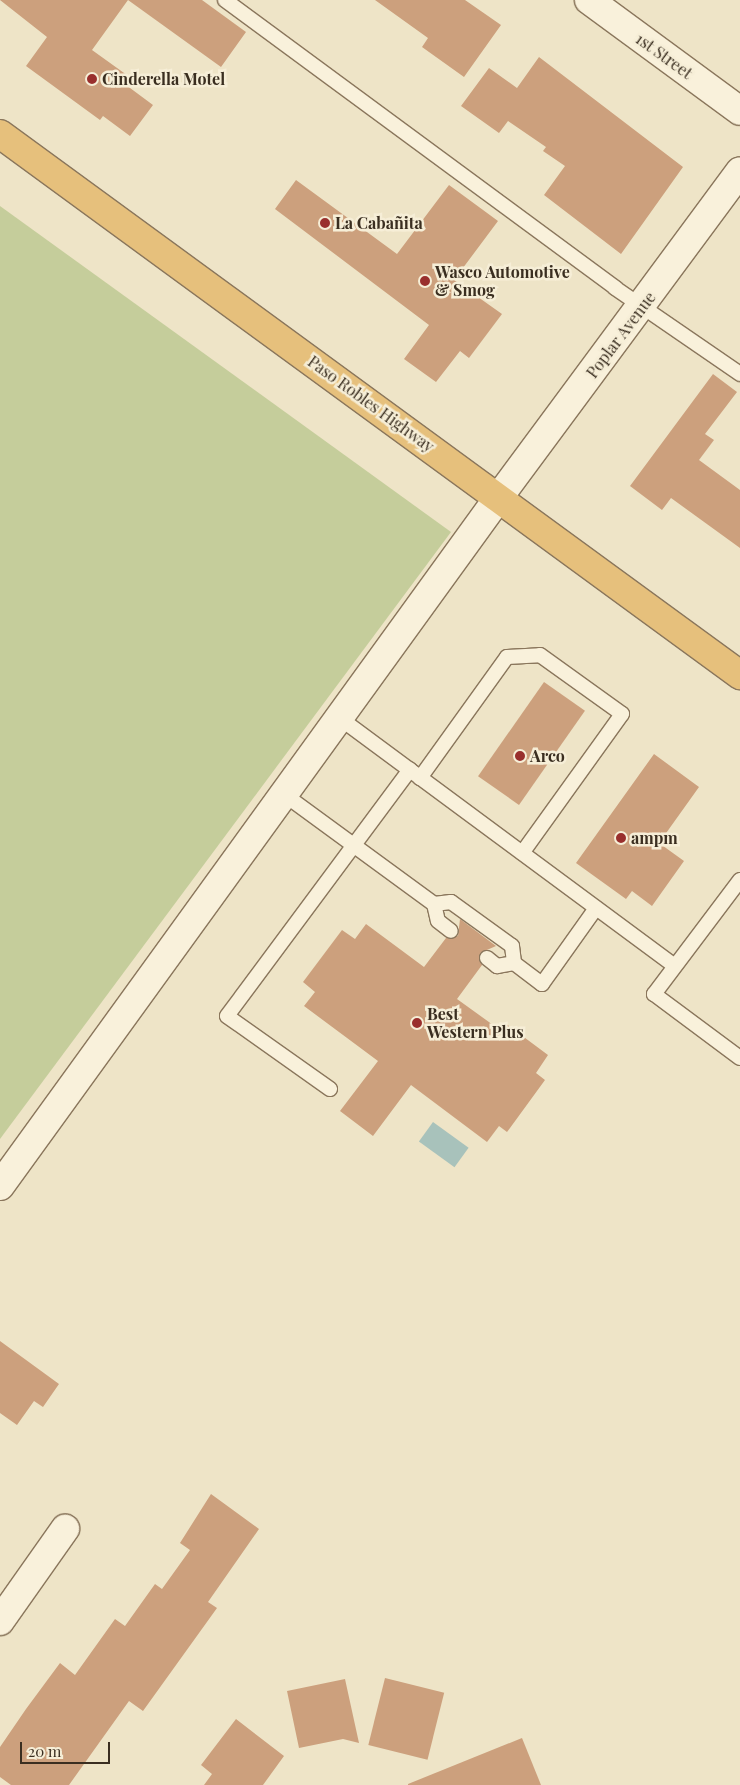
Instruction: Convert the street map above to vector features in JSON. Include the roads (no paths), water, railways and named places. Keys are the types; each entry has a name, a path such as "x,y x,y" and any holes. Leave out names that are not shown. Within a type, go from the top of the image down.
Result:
{"highway":[{"name":"Paso Robles Highway","path":"0,134 740,675"}],"street":[{"name":"1st Street","path":"589,0 740,111"},
{"name":"Poplar Avenue","path":"0,1186 341,719 499,497 644,306 740,171"},
{"path":"0,1621 65,1529"}],"lane":[{"path":"225,0 740,374"},
{"path":"330,1089 227,1016 354,845 415,774 507,657 540,656 622,714 522,853"},
{"path":"341,719 675,966"},
{"path":"285,795 434,904 438,921 451,931"},
{"path":"740,880 654,994 740,1058"},
{"path":"434,904 451,902 512,946 514,963 542,984 596,908"},
{"path":"487,958 498,966 514,963"}],"water":[{"path":"433,1122 469,1148 454,1167 419,1141"}],"place":[{"name":"Cinderella Motel","path":"92,79"},
{"name":"La Cabañita","path":"325,223"},
{"name":"Wasco Automotive & Smog","path":"425,281"},
{"name":"Arco","path":"520,756"},
{"name":"ampm","path":"621,838"},
{"name":"Best Western Plus","path":"417,1023"}]}
